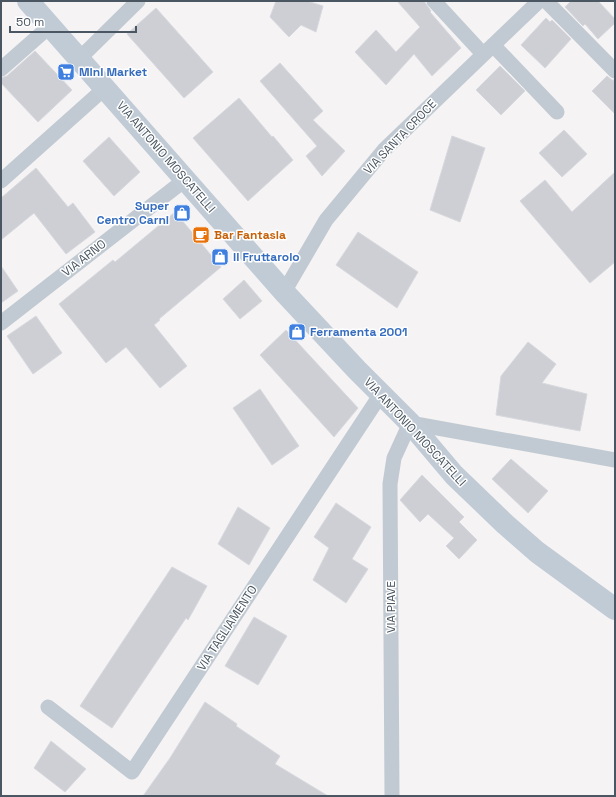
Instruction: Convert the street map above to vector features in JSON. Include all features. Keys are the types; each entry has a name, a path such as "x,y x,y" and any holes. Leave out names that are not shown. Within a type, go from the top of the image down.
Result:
{"street":[{"name":"VIA ANTONIO MOSCATELLI","path":"28,1 284,292 357,370 410,422 454,475 505,524 557,568 615,610"},
{"path":"79,59 138,1"},
{"path":"434,1 557,112"},
{"name":"VIA SANTA CROCE","path":"284,292 326,220 384,150 539,1"},
{"path":"546,1 615,71"},
{"path":"1,69 50,26"},
{"path":"1,181 105,88"},
{"name":"VIA ARNO","path":"1,323 186,179"},
{"name":"VIA TAGLIAMENTO","path":"48,707 132,772 381,394"},
{"path":"410,422 615,460"},
{"name":"VIA PIAVE","path":"392,796 390,484 394,458 410,422"}],"building":[{"path":"276,1 307,1 323,6 316,32 301,25 289,37 270,17"},
{"path":"397,1 424,1 431,11 430,12 461,48 432,76 414,54 386,85 355,52 376,30 396,52 420,27"},
{"path":"571,1 598,1 615,19 615,23 598,39 585,24 583,26 565,7"},
{"path":"156,8 213,72 184,98 127,34"},
{"path":"546,18 550,22 552,20 571,39 545,68 521,45"},
{"path":"35,51 72,90 38,122 1,83 1,78 7,76"},
{"path":"280,63 323,111 313,120 345,151 322,176 306,156 317,146 260,81"},
{"path":"500,66 525,91 501,115 476,90"},
{"path":"607,76 612,80 615,80 615,114 592,91"},
{"path":"239,98 293,160 248,201 193,138"},
{"path":"564,130 587,154 562,177 539,153"},
{"path":"452,136 485,148 460,222 430,210"},
{"path":"109,137 140,172 114,196 83,161"},
{"path":"36,168 68,207 73,203 95,232 66,254 34,213 1,240 1,198"},
{"path":"615,172 615,262 590,283 520,201 545,180 572,212"},
{"path":"175,212 221,267 159,319 160,320 154,325 187,366 160,388 126,347 106,363 59,304 113,260 115,262"},
{"path":"358,232 418,272 397,308 336,265"},
{"path":"1,266 18,291 1,303"},
{"path":"244,280 262,301 240,319 223,299"},
{"path":"36,316 62,353 33,374 7,336"},
{"path":"286,330 358,408 334,437 260,355"},
{"path":"528,342 556,364 542,383 587,394 580,431 496,415 501,376"},
{"path":"260,389 299,446 272,465 233,408"},
{"path":"511,459 548,491 528,513 492,479"},
{"path":"422,475 464,517 459,522 477,540 459,559 446,546 454,538 428,514 420,522 400,500"},
{"path":"336,503 371,527 352,559 368,569 346,603 313,580 329,548 314,537"},
{"path":"238,507 270,528 249,565 218,544"},
{"path":"172,567 207,586 188,620 186,618 112,728 80,706"},
{"path":"254,617 287,636 258,685 225,666"},
{"path":"205,702 237,724 236,726 280,756 275,764 328,796 143,796 170,758"},
{"path":"51,741 86,769 65,792 34,768"}],"place":[{"name":"Mini Market","path":"66,72"},
{"name":"Super Centro Carni","path":"182,213"},
{"name":"Bar Fantasia","path":"201,235"},
{"name":"Il Fruttarolo","path":"220,257"},
{"name":"Ferramenta 2001","path":"297,332"}]}
